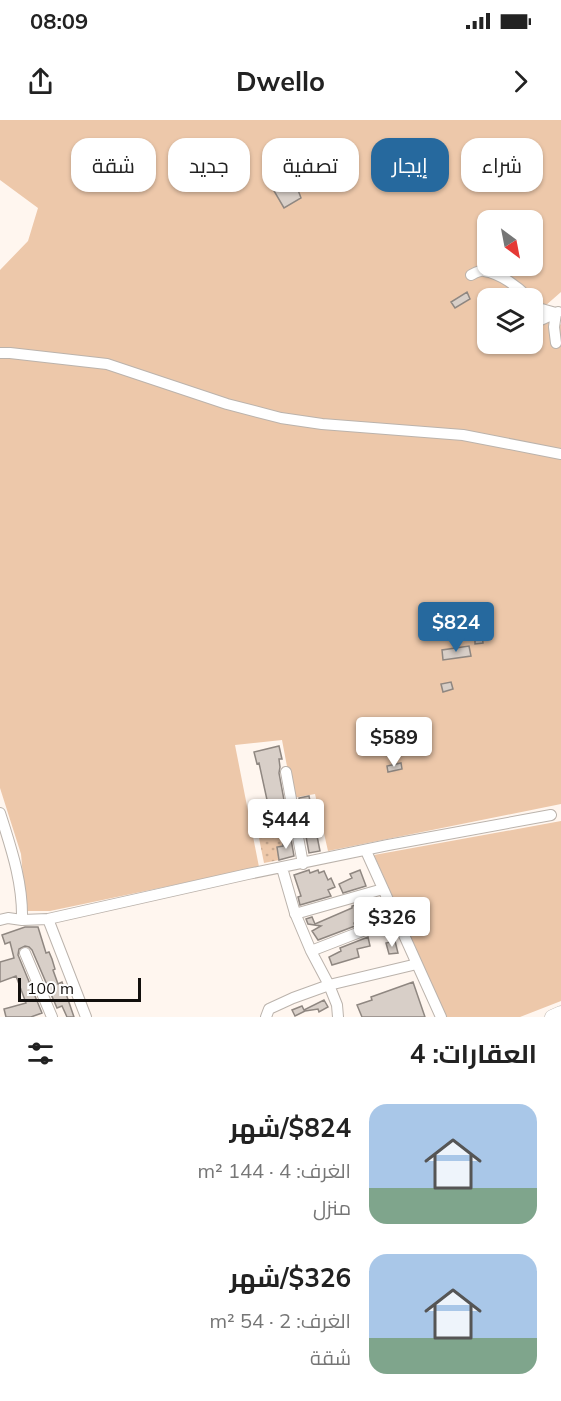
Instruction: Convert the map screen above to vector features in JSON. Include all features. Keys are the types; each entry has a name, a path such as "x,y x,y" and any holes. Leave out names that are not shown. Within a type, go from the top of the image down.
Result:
{"main road":[{"path":"552,1017 561,1013"}],"street":[{"path":"471,275 482,270 495,274 519,288"},
{"path":"543,309 559,312"},
{"path":"543,319 559,312"},
{"path":"556,343 554,327 559,312"},
{"path":"0,353 10,352 107,364 227,404 281,418 322,424 463,435 561,454"},
{"path":"286,772 303,864"},
{"path":"0,813 15,858 22,901 22,920"},
{"path":"0,920 8,918 48,919 388,846 551,815"},
{"path":"366,851 441,1017"},
{"path":"282,868 295,915 338,1005 338,1017"},
{"path":"295,915 383,889"},
{"path":"311,951 396,918"},
{"path":"48,919 86,1017"},
{"path":"25,954 52,1017"},
{"path":"266,1017 268,1009 329,985 417,964"}],"shaded area":[{"path":"0,120 561,120 561,292 545,306 561,325 561,804 328,851 315,794 293,798 282,740 235,745 259,867 50,911 26,911 21,854 0,788 0,270 28,241 38,208 0,180"},
{"path":"561,821 561,1001 520,1017 446,1017 374,855"},
{"path":"286,828 288,840 284,845 277,847 279,860 264,863 258,833"}],"building":[{"path":"275,192 299,192 301,198 284,208"},
{"path":"467,292 470,299 455,308 451,302"},
{"path":"482,631 483,643 475,644 475,632"},
{"path":"469,646 471,656 443,660 442,650"},
{"path":"451,682 453,689 443,692 441,684"},
{"path":"279,746 282,759 279,759 279,773 289,827 258,831 255,815 258,814 257,812 269,809 259,763 257,764 254,752"},
{"path":"401,763 402,769 388,772 387,766"},
{"path":"309,796 320,851 309,853 299,798"},
{"path":"291,839 294,856 279,860 277,847 283,846 283,841"},
{"path":"309,870 310,873 318,870 319,873 324,871 328,880 331,878 335,887 328,890 331,896 300,905 298,897 301,896 294,875"},
{"path":"360,870 366,886 343,893 339,884 352,878 350,874"},
{"path":"376,899 378,906 376,907 380,916 369,921 365,917 354,923 355,926 318,940 312,931 321,926 308,924 306,919 312,917 315,924 352,906"},
{"path":"25,927 38,927 46,953 49,952 52,959 58,984 62,982 74,1017 67,1017 62,1006 57,1008 32,950 25,946 19,949 18,955 42,1013 31,1017 6,1017 4,1009 26,1003 16,976 0,982 0,962 14,958 10,942 5,944 2,935"},
{"path":"368,937 370,946 357,949 359,957 332,965 329,957 341,951 340,948"},
{"path":"395,941 398,953 389,954 386,943"},
{"path":"413,982 425,1017 362,1017 357,1005 372,1000 371,997"},
{"path":"324,1000 328,1007 319,1012 318,1009 305,1011 295,1016 292,1010 302,1006 304,1010"}]}
